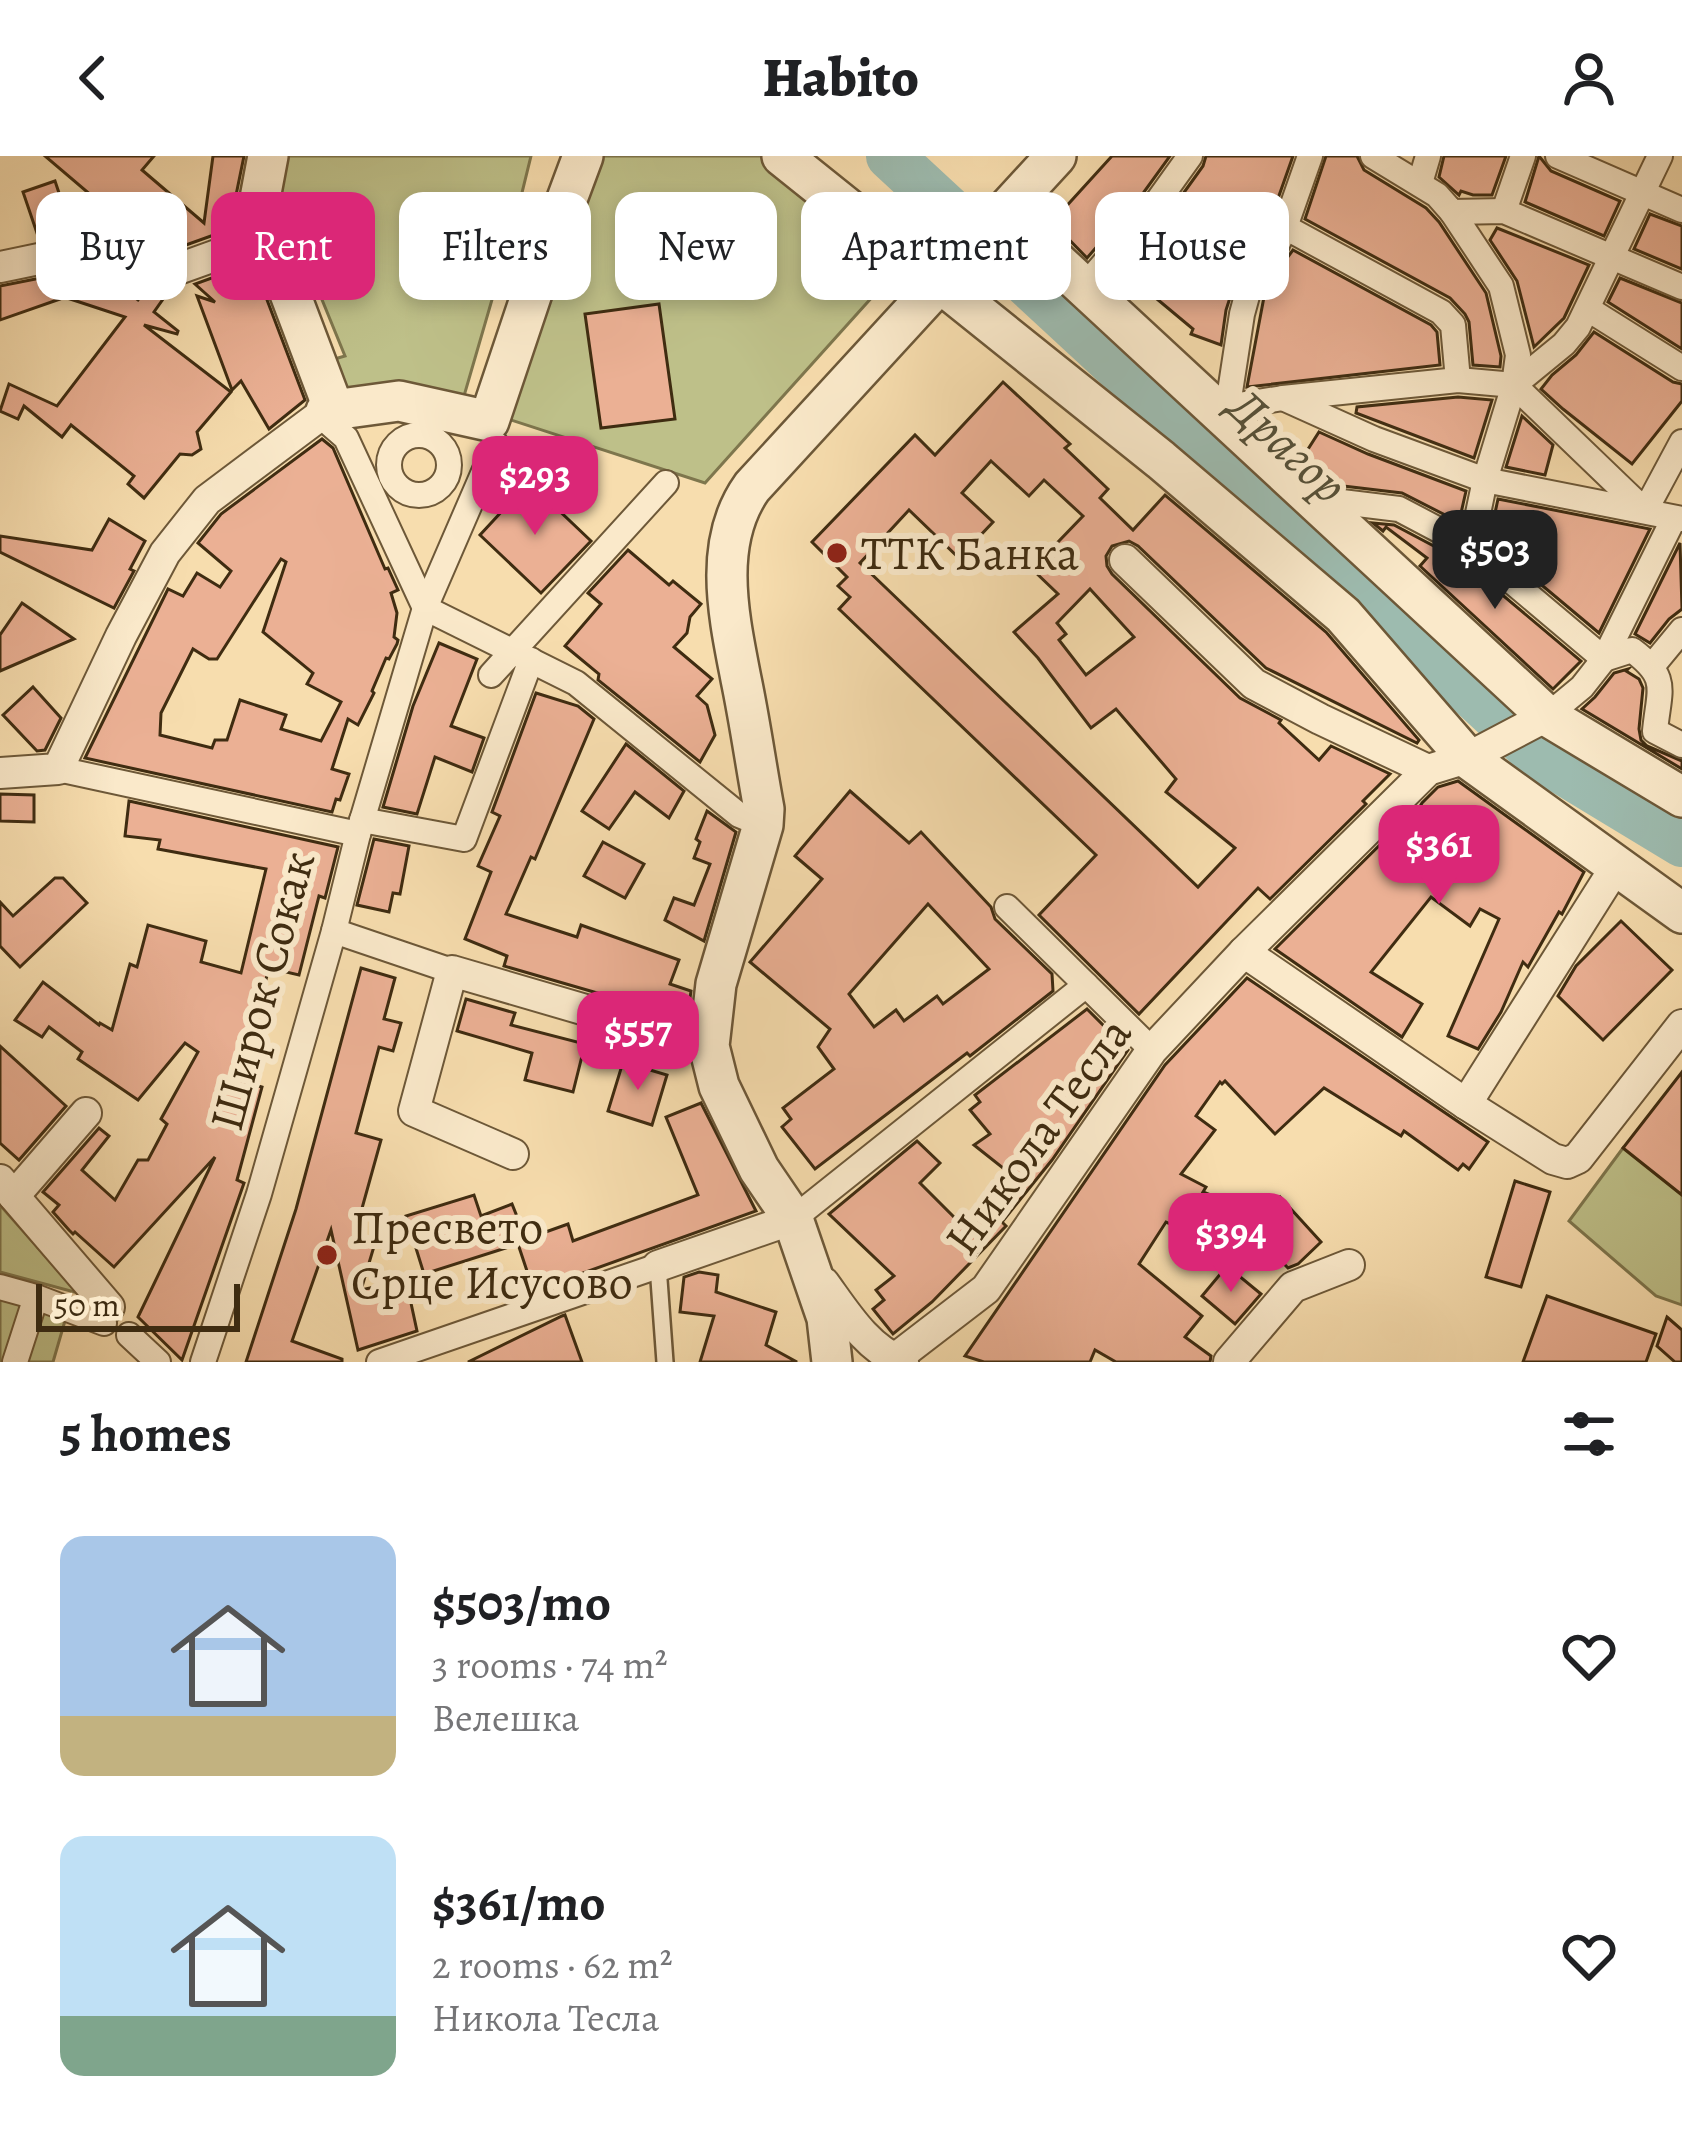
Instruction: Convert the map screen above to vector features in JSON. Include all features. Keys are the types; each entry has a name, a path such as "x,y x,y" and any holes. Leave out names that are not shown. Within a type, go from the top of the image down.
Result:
{"street":[{"path":"261,192 268,156"},
{"path":"58,769 165,553 207,500 330,415 399,401 492,432 532,293 583,156"},
{"path":"782,156 834,192"},
{"path":"1022,192 1056,156"},
{"path":"1164,192 1190,156"},
{"path":"1289,218 1310,156"},
{"path":"1373,156 1437,195 1501,286 1518,355 1471,547"},
{"path":"1420,184 1429,156"},
{"path":"1504,211 1523,156"},
{"path":"1558,156 1682,210"},
{"path":"1514,385 1564,344 1588,309 1660,156"},
{"path":"1451,212 1504,211 1682,287"},
{"path":"1289,229 1441,312 1453,325 1457,380"},
{"path":"0,267 82,250 167,273 211,257"},
{"path":"1084,287 1095,274"},
{"path":"1071,276 1539,720 1682,796"},
{"path":"291,300 330,415 379,481 424,608 576,682 739,815 763,825"},
{"path":"832,1362 827,1318 793,1220 759,1169 719,1085 709,1046 716,984 764,809 734,650 727,590 730,534 739,505 752,487 923,300"},
{"path":"981,300 1343,616 1477,753 1682,913"},
{"path":"1214,409 1230,392 1247,300"},
{"path":"1588,309 1682,368"},
{"path":"1214,409 1457,380 1514,385 1645,511"},
{"path":"1283,398 1373,439 1485,480 1678,518 1604,659 1582,687 1539,720"},
{"path":"405,426 427,436 448,455 448,474 438,490 420,496 379,481 405,426"},
{"name":"Широк Сокак","path":"203,1362 259,1194 424,608 477,485 492,432"},
{"path":"1645,511 1682,442"},
{"path":"448,474 477,485"},
{"path":"491,675 522,656 666,483"},
{"path":"1309,498 1399,509 1471,547 1604,659"},
{"path":"1125,560 1254,684 1428,770"},
{"path":"1653,665 1682,630"},
{"path":"1604,659 1633,650 1653,665 1660,677 1655,731 1682,745"},
{"path":"0,773 58,769 360,827 464,839 519,686 522,656"},
{"name":"Никола Тесла","path":"809,1263 869,1340 896,1361 986,1289 1152,1050 1244,952 1428,770 1477,753 1539,720"},
{"path":"1466,1104 1617,865"},
{"path":"1007,907 1152,1050"},
{"path":"334,931 452,971 709,1046"},
{"path":"1244,952 1466,1104 1552,1159 1567,1163 1578,1158 1682,1025"},
{"path":"452,971 414,1111 513,1154"},
{"path":"379,1362 793,1220 1086,986"},
{"path":"86,1113 7,1188 106,1315"},
{"path":"1229,1362 1293,1287 1348,1265"},
{"path":"0,1287 106,1315"},
{"path":"15,1362 36,1297"},
{"path":"129,1335 158,1362"}],"lane":[{"path":"658,1266 665,1362"}],"green space":[{"path":"280,156 531,156 522,192 399,192 399,300 492,300 464,396 346,393 331,360 345,356 322,300 375,300 375,192 276,192"},
{"path":"583,156 782,156 827,192 801,192 801,300 870,300 705,483 505,418 540,300 591,300 591,192 572,192"},
{"path":"1623,1148 1682,1195 1682,1305 1656,1296 1569,1221"},
{"path":"0,1205 78,1293 0,1272"},
{"path":"0,1291 67,1314 53,1362 0,1362"}],"building":[{"path":"45,156 154,156 142,170 168,192 87,192"},
{"path":"213,156 244,156 237,192 211,192 211,236 187,245 187,208 204,223"},
{"path":"1112,156 1170,156 1144,192 1095,192 1095,249 1087,258 1071,242 1071,201"},
{"path":"1206,156 1293,156 1280,192 1184,192"},
{"path":"1326,156 1357,156 1364,170 1426,208 1439,222 1486,293 1500,367 1473,365 1469,322 1450,298 1305,219"},
{"path":"1444,156 1506,156 1492,195 1461,191 1459,195 1439,177"},
{"path":"1539,156 1551,171 1620,201 1604,236 1525,202"},
{"path":"55,181 59,192 36,192 36,230 23,192"},
{"path":"1650,214 1682,226 1682,269 1634,249"},
{"path":"1497,228 1589,265 1564,318 1534,347 1517,281 1490,240"},
{"path":"1293,250 1431,325 1437,332 1440,365 1247,387 1263,300 1289,300"},
{"path":"211,278 211,298 195,284"},
{"path":"1620,278 1682,303 1682,349 1608,302"},
{"path":"36,279 36,300 57,300 0,320 0,286"},
{"path":"197,296 215,302 267,300 305,400 269,429 241,381 232,390"},
{"path":"73,300 162,300 154,312 177,334 144,325 231,392 197,432 201,449 192,455 180,454 144,498 128,484 134,476 71,425 62,437 24,406 18,419 0,411 9,384 57,406 125,317"},
{"path":"1158,300 1229,300 1221,345 1191,334 1193,329"},
{"path":"659,304 675,419 601,428 585,314"},
{"path":"1594,332 1682,384 1682,401 1632,464 1541,389"},
{"path":"1003,382 1070,444 1065,448 1108,489 1100,498 1133,530 1165,495 1326,632 1419,740 1266,668 1138,546 1129,541 1112,546 1106,556 1112,574 1240,698 1281,720 1319,760 1331,746 1390,774 1270,899 1258,888 1139,1014 1039,915 1096,855 839,609 850,597 838,586 847,577 812,542 915,435 935,455","holes":["991,461 1029,496 1044,480 1083,516 1032,569 1058,594 1014,632 1091,728 1116,709 1176,779 1166,792 1235,848 1198,887 860,563 909,510 959,558 993,522 962,493","1090,589 1134,637 1086,675 1059,640 1066,634 1057,623"]},
{"path":"1458,397 1492,400 1474,458 1356,413 1357,407"},
{"path":"1522,416 1553,445 1545,475 1506,467"},
{"path":"1319,432 1466,491 1459,522 1402,493 1335,485 1303,457"},
{"path":"322,439 333,448 398,590 391,593 397,613 397,644 386,658 358,725 348,719 332,769 349,774 332,812 85,758 168,589 183,596 197,573 220,587 231,571 198,543 221,514","holes":["281,559 286,562 263,632 313,673 307,684 341,702 321,741 281,729 286,715 240,700 227,740 215,740 212,748 160,735 161,713 193,649 217,659"]},
{"path":"529,482 591,541 541,593 480,535"},
{"path":"1498,499 1650,529 1599,633 1489,541"},
{"path":"109,519 145,541 114,608 0,552 0,536 92,550"},
{"path":"1373,523 1394,525 1462,561 1581,661 1553,689 1420,566 1427,558 1386,527 1383,531"},
{"path":"1680,543 1682,609 1650,643 1635,634"},
{"path":"628,550 669,585 673,581 701,604 674,647 712,679 697,696 707,705 715,735 700,762 598,680 599,674 565,646 601,604 588,593"},
{"path":"22,603 74,639 0,671 0,635"},
{"path":"439,643 477,659 451,726 484,738 472,772 435,757 417,814 383,807 413,706"},
{"path":"1628,669 1643,688 1641,740 1682,761 1682,769 1582,709 1614,673"},
{"path":"33,687 61,718 45,750 37,751 3,715"},
{"path":"536,693 578,706 594,719 535,859 531,857 506,914 577,937 581,925 679,960 670,984 691,991 687,1019 504,966 507,956 465,939 491,872 478,866 500,816 492,812"},
{"path":"626,744 684,791 669,818 635,792 609,829 582,811"},
{"path":"1458,781 1584,872 1528,967 1523,962 1478,1049 1448,1036 1499,919 1480,909 1470,926 1431,897 1371,972 1422,1004 1402,1037 1275,949 1405,820 1407,829 1438,787"},
{"path":"850,791 909,843 921,832 991,907 995,919 1052,974 1053,991 815,1169 782,1127 791,1119 783,1108 834,1069 818,1047 830,1029 750,962 822,879 795,856","holes":["928,904 989,969 943,1004 937,996 904,1021 896,1010 874,1027 849,994"]},
{"path":"0,794 34,795 34,822 0,821"},
{"path":"129,801 338,847 325,898 319,896 299,975 269,968 239,1080 262,1087 237,1180 244,1183 182,1360 138,1317 215,1157 114,1267 69,1230 53,1212 59,1205 43,1192 99,1128 109,1136 82,1170 115,1200 138,1160 148,1160 167,1124 161,1119 198,1052 185,1043 138,1100 78,1059 82,1052 49,1027 42,1037 15,1020 43,982 112,1030 130,964 137,967 148,925 206,941 201,962 241,973 266,869 158,849 160,840 125,836"},
{"path":"707,811 736,832 704,941 665,920 674,898 694,905 710,864 694,858"},
{"path":"374,839 409,846 400,894 393,893 389,912 357,905"},
{"path":"603,842 644,864 625,898 584,876"},
{"path":"55,878 63,878 87,903 20,967 0,946 0,902 13,916"},
{"path":"1621,921 1672,970 1603,1040 1558,996 1576,966"},
{"path":"361,968 395,978 384,1019 401,1023 393,1051 379,1047 356,1133 381,1140 354,1237 375,1243 361,1290 406,1280 417,1331 358,1350 331,1230 292,1341 342,1362 246,1362 296,1209"},
{"path":"1247,978 1488,1142 1469,1169 1463,1164 1458,1170 1404,1131 1401,1136 1324,1088 1275,1134 1225,1081 1220,1082 1196,1116 1215,1130 1181,1174 1206,1187 1203,1192 1241,1207 1225,1247 1166,1222 1139,1264 1202,1316 1185,1337 1211,1356 1210,1362 1116,1362 1095,1350 1090,1362 984,1362 965,1356 1165,1065"},
{"path":"466,999 515,1013 511,1025 585,1044 573,1092 525,1080 532,1053 457,1031"},
{"path":"1087,1009 1128,1050 1052,1160 1002,1222 1006,1226 932,1302 893,1334 873,1309 884,1300 876,1290 894,1276 829,1214 917,1141 940,1163 920,1183 967,1230 1017,1179 974,1145 990,1134 970,1110 980,1102 975,1095"},
{"path":"0,1046 66,1106 19,1160 0,1143"},
{"path":"623,1062 667,1075 652,1125 608,1111"},
{"path":"1682,1072 1682,1195 1623,1148"},
{"path":"701,1103 756,1211 544,1287 539,1273 529,1277 518,1244 424,1274 406,1216 474,1195 481,1216 512,1204 526,1239 568,1224 573,1241 698,1195 666,1117"},
{"path":"1515,1181 1550,1192 1521,1287 1486,1277"},
{"path":"1280,1197 1321,1242 1288,1268 1242,1220 1265,1199 1271,1206"},
{"path":"1227,1266 1261,1294 1235,1324 1202,1296"},
{"path":"699,1272 718,1275 716,1292 776,1312 766,1345 797,1362 700,1362 714,1316 680,1312 684,1277"},
{"path":"1547,1296 1656,1334 1646,1362 1523,1362"},
{"path":"562,1316 582,1362 468,1362"},
{"path":"1667,1317 1682,1330 1682,1362 1675,1362 1657,1346"}],"waterway":[{"name":"Драгор","path":"890,156 1540,757 1682,843"}],"place":[{"name":"ТТК Банка","path":"837,553"},
{"name":"Пресвето Срце Исусово","path":"327,1255"}]}
